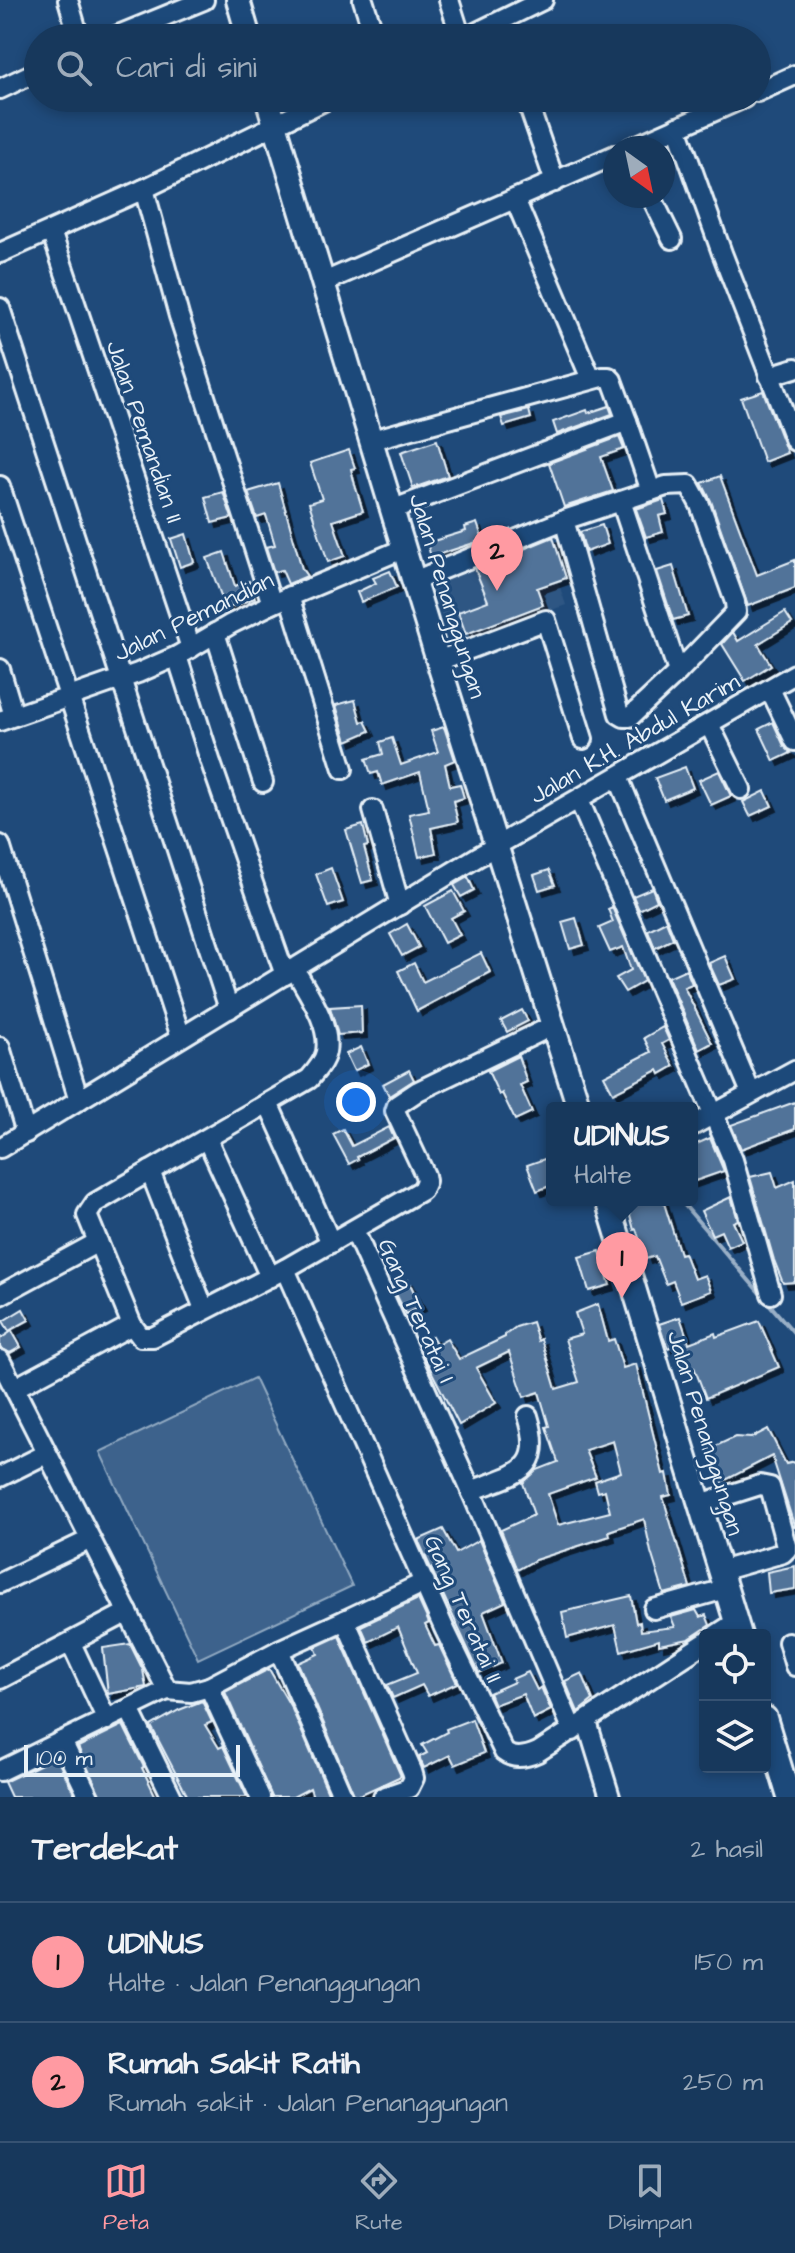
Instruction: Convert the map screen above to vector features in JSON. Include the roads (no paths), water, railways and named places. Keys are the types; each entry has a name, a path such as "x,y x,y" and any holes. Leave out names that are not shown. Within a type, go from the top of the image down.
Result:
{"main road":[{"path":"238,0 245,24"},
{"name":"Jalan Penanggungan","path":"271,112 416,580 438,661 577,1102"},
{"name":"Jalan Penanggungan","path":"609,1206 738,1628"},
{"path":"771,1738 789,1797"}],"street":[{"path":"68,0 75,24"},
{"path":"145,24 204,0"},
{"path":"363,0 371,24"},
{"path":"449,0 458,24"},
{"path":"510,24 543,0"},
{"path":"771,86 795,75"},
{"path":"0,89 24,78"},
{"path":"0,253 144,189 300,112"},
{"path":"531,112 555,182"},
{"path":"657,136 712,112"},
{"path":"677,127 795,441"},
{"path":"324,282 603,160"},
{"path":"144,189 179,316 343,769"},
{"path":"515,199 591,379"},
{"path":"657,208 672,239"},
{"name":"Jalan Pemandian II","path":"51,231 184,652 211,763 290,972 322,1021 326,1037 326,1054 309,1079 91,1206 87,1215 98,1242"},
{"path":"0,308 229,1009"},
{"path":"769,376 795,368"},
{"path":"372,440 591,379 609,377 651,491"},
{"path":"394,509 627,421"},
{"path":"416,580 564,520 651,491 683,484 692,488 735,602 734,615 630,717 619,714 564,520"},
{"path":"0,486 181,1037"},
{"path":"621,501 678,672"},
{"name":"Jalan Pemandian","path":"7,719 121,680 184,652 280,600 405,548"},
{"path":"438,661 546,620 583,739"},
{"path":"215,633 263,782"},
{"path":"0,669 7,719"},
{"name":"Jalan K.H. Abdul Karim","path":"0,1148 498,845 795,674"},
{"path":"770,689 795,741"},
{"path":"709,724 741,789"},
{"path":"618,777 751,1093"},
{"path":"579,800 733,1160 771,1294"},
{"path":"373,810 400,905"},
{"path":"0,845 79,1100"},
{"name":"Gang Teratai I","path":"554,1025 397,1105 395,1111 425,1175 425,1186 409,1199 354,1230 610,1797"},
{"path":"0,1047 26,1133"},
{"path":"698,1123 795,1070"},
{"path":"268,1103 331,1243"},
{"name":"Gang Teratai II","path":"207,1139 277,1273 504,1752 509,1756 527,1756 580,1726 699,1647"},
{"path":"150,1171 204,1309"},
{"path":"0,1295 98,1242 132,1325 139,1336 153,1337 354,1230"},
{"path":"15,1388 132,1325"},
{"path":"0,1360 167,1690"},
{"path":"471,1491 512,1475 531,1461 534,1436 528,1416"},
{"path":"0,1477 46,1454"},
{"path":"654,1609 787,1549 770,1487 760,1485 700,1504"},
{"path":"0,1583 89,1540"},
{"path":"0,1771 167,1690 191,1692 209,1687 279,1650 425,1582"},
{"path":"0,1679 128,1612"},
{"path":"345,1620 414,1778 409,1788 383,1797"},
{"path":"788,1642 795,1666"},
{"path":"71,1643 107,1720"},
{"path":"279,1650 343,1797"},
{"path":"209,1687 260,1797"},
{"path":"129,1709 172,1797"},
{"path":"62,1741 89,1797"}],"waterway":[{"path":"685,1206 795,1334"}],"place":[{"name":"Rumah Sakit Ratih","path":"497,591"},
{"name":"UDINUS","path":"622,1298"}]}
